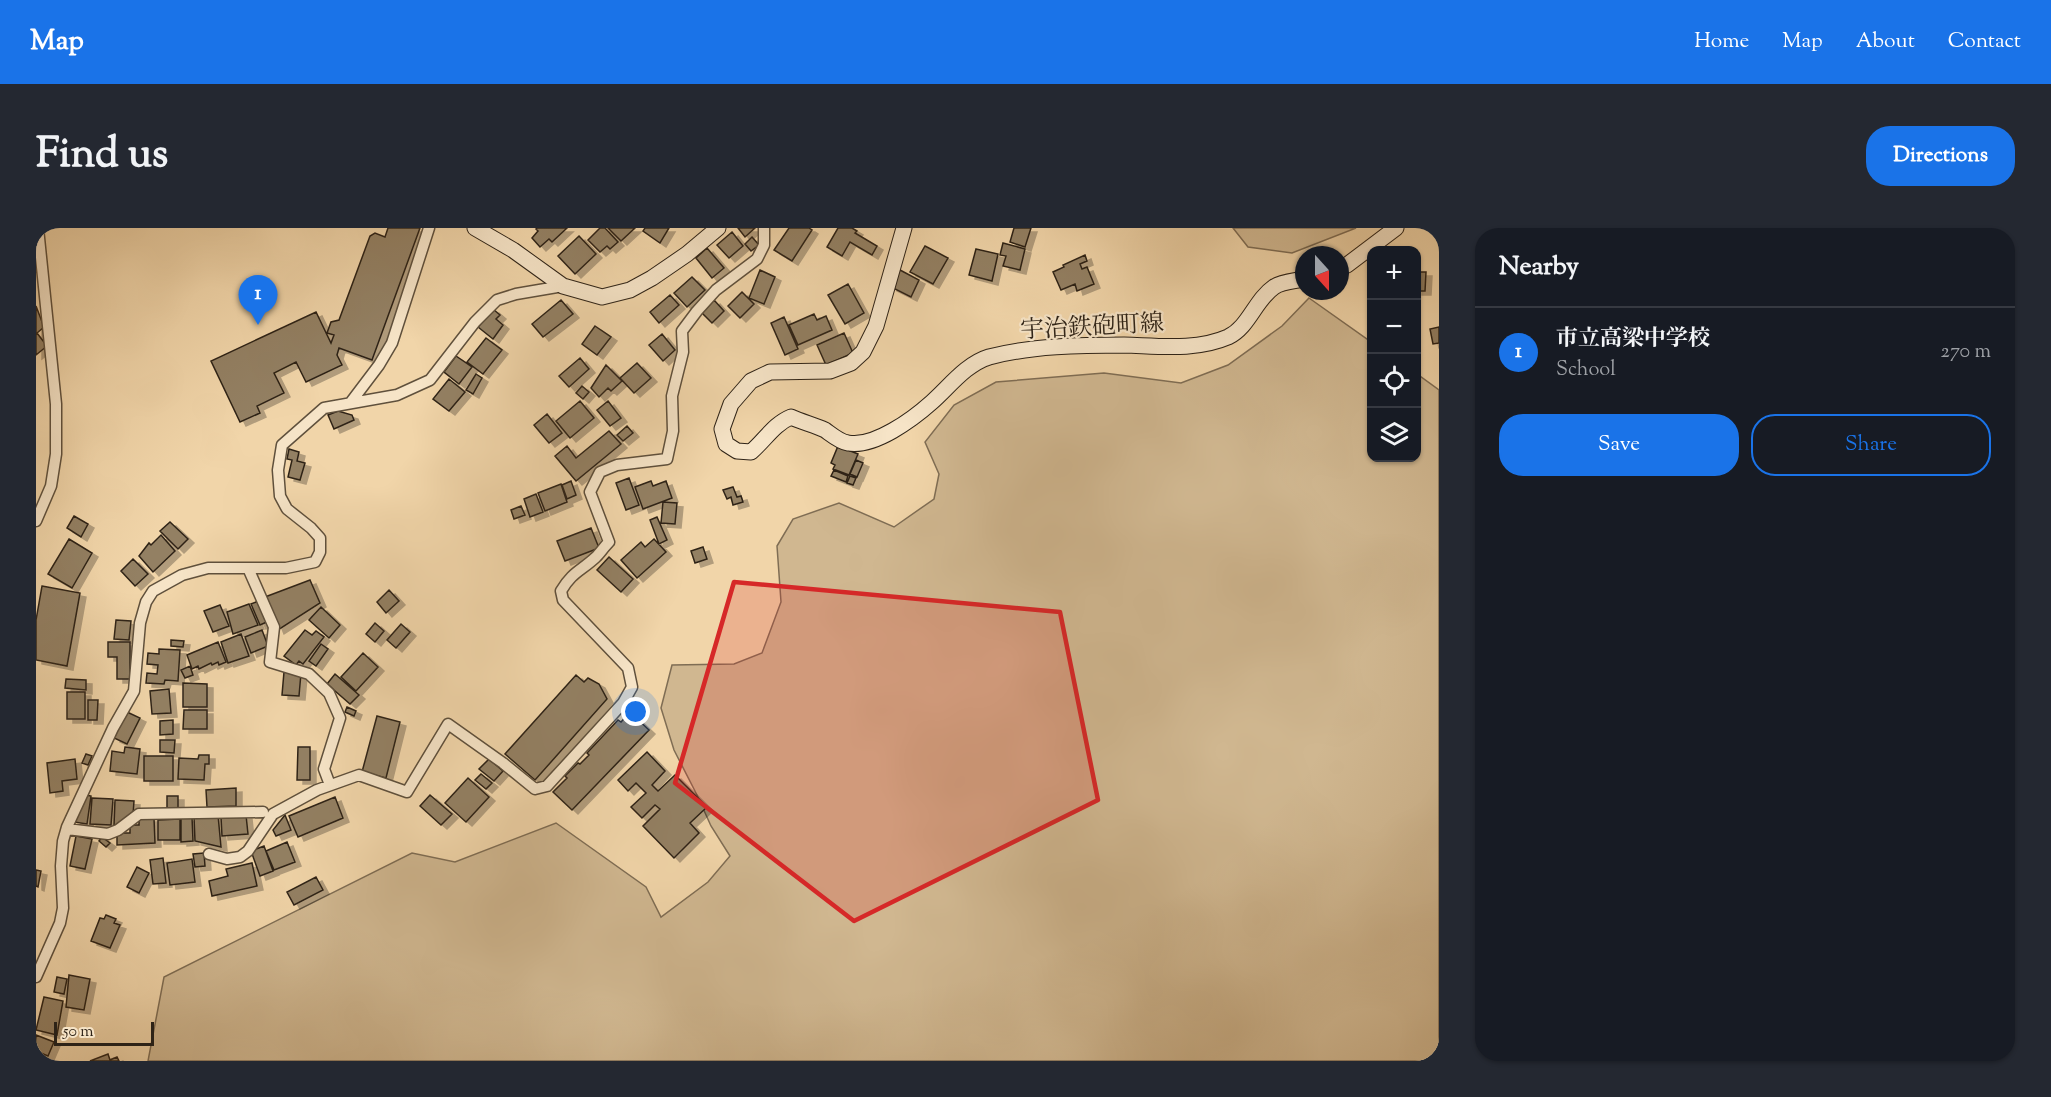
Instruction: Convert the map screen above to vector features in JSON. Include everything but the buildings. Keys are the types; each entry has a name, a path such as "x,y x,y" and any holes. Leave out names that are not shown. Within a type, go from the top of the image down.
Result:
{"main road":[{"path":"475,228 513,250 563,286 602,297 630,290 652,278 687,254 718,228"},
{"name":"宇治鉄砲町線","path":"904,228 876,326 863,352 851,363 830,371 770,372 751,381 731,404 722,429 726,444 736,451 751,452 766,439 779,422 790,417 822,429 845,443 858,444 869,441 885,435 905,422 930,404 973,365 987,358 1051,347 1203,345 1230,336 1244,325 1260,300 1275,286 1295,281"},
{"path":"1349,263 1396,228"}],"street":[{"path":"36,521 51,486 56,454 56,404 38,228"},
{"path":"351,402 379,365 392,343 429,228"},
{"path":"209,854 227,859 240,857 248,850 273,814 330,785 359,775 407,792 448,724 535,789 548,786 623,704 632,687 628,668 563,600 561,591 577,570 595,558 609,542 590,492 600,472 617,465 667,459 673,431 672,396 683,352 682,331 716,290 756,259 764,245 764,228"},
{"path":"36,976 60,923 63,908 61,866 63,841 113,728 134,691 140,623 146,602 153,591 182,575 208,568 286,568 315,562 320,552 320,538 287,509 280,496 278,470 282,445 324,408 397,395 430,380 475,322 497,300 516,294 563,286"},
{"path":"248,568 274,627 270,662 309,674 329,693 340,718 324,769 330,785"},
{"path":"67,829 108,834 118,830 139,814 263,812"}],"highlighted area":[{"path":"734,582 1060,612 1098,800 854,921 675,783"}],"shaded area":[{"path":"1233,228 1356,228 1310,246 1295,246 1295,252 1292,253 1248,247"},
{"path":"1307,300 1312,300 1367,339 1367,462 1421,462 1421,377 1439,390 1439,1061 148,1061 164,977 412,853 455,862 556,823 646,887 661,917 708,882 730,856 711,826 674,750 661,708 672,665 734,664 762,653 781,602 777,546 793,519 839,503 894,527 934,499 939,474 925,442 954,405 996,382 1104,373 1181,383 1228,365 1282,326"}],"place":[{"name":"市立高梁中学校","path":"258,325"}]}
